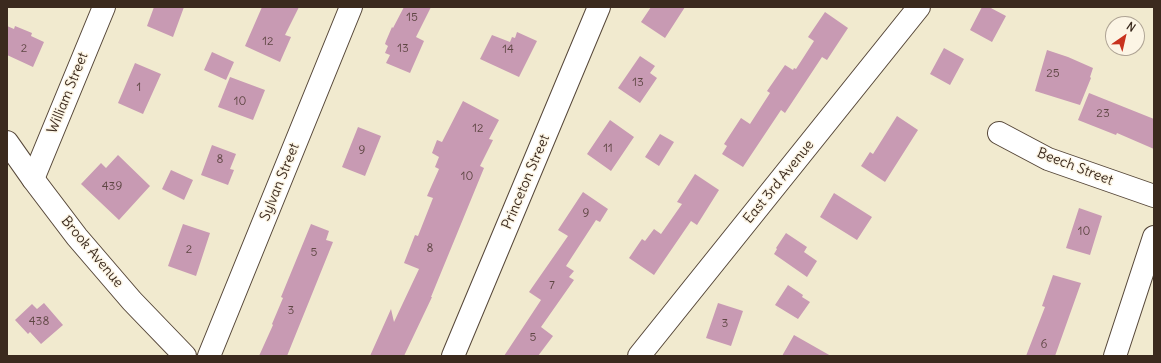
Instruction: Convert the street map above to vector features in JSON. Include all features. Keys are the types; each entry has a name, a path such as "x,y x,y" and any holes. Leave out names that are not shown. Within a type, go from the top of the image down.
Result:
{"street":[{"name":"William Street","path":"33,179 104,7"},
{"name":"Sylvan Street","path":"209,356 351,7"},
{"name":"Princeton Street","path":"453,356 599,7"},
{"name":"East 3rd Avenue","path":"638,356 920,7"},
{"name":"Beech Street","path":"998,133 1048,159 1154,196"},
{"name":"Brook Avenue","path":"7,142 77,237 132,301 185,356"},
{"path":"1115,356 1154,237"}],"building":[{"path":"154,7 184,7 173,37 147,26"},
{"path":"262,7 299,7 285,35 291,37 280,62 245,46"},
{"path":"404,7 431,7 416,37 424,41 410,73 386,63 390,55 385,53 388,46 385,44 386,41 392,27 393,28"},
{"path":"651,7 685,7 665,38 641,22"},
{"path":"982,7 989,7 1006,16 992,42 970,30"},
{"path":"825,12 848,28 827,60 822,57 785,113 781,110 743,167 722,154 727,146 724,144 741,118 750,124 770,93 767,91 785,65 793,70 794,68 796,69 814,41 808,37"},
{"path":"7,26 14,29 15,26 32,33 31,36 44,42 33,67 7,55"},
{"path":"517,32 537,41 519,77 480,59 492,35 510,42 512,37 515,38"},
{"path":"944,48 964,59 950,85 930,74"},
{"path":"1047,50 1093,68 1091,78 1080,105 1035,91"},
{"path":"212,52 234,62 226,80 204,70"},
{"path":"640,56 655,66 650,73 657,78 640,103 618,88"},
{"path":"135,63 161,74 143,114 118,103"},
{"path":"230,77 265,90 253,120 218,107"},
{"path":"1089,93 1154,119 1154,149 1117,133 1116,135 1078,120"},
{"path":"463,101 499,120 489,139 493,140 480,166 484,168 432,297 404,356 370,356 391,309 394,322 419,269 404,263 415,235 418,236 433,198 427,196 439,169 435,167 439,157 432,153 437,140 442,142"},
{"path":"897,116 918,130 885,182 861,166 870,152 873,154"},
{"path":"610,120 634,137 611,171 587,154"},
{"path":"358,127 381,136 365,176 342,167"},
{"path":"660,134 674,142 659,166 645,157"},
{"path":"212,145 236,154 230,169 234,170 228,185 201,175"},
{"path":"118,155 150,186 119,220 81,184 101,163 106,168"},
{"path":"171,170 193,180 184,200 162,189"},
{"path":"695,174 719,190 697,225 691,221 654,275 629,258 642,239 645,241 654,229 661,234 682,204 677,202"},
{"path":"583,192 608,209 600,222 596,220 566,266 574,271 569,277 574,280 541,327 553,336 538,356 504,356 541,300 529,292 568,236 558,230"},
{"path":"834,193 872,217 857,240 820,217"},
{"path":"1079,208 1102,216 1090,255 1066,248"},
{"path":"183,224 210,233 196,276 168,266"},
{"path":"311,224 329,231 326,240 333,242 287,356 259,356 273,325 272,324 283,298 281,297"},
{"path":"786,233 807,247 804,252 817,261 807,277 774,254 777,249 776,248"},
{"path":"1053,275 1081,283 1055,356 1026,356 1045,307 1042,306"},
{"path":"788,285 803,295 802,297 810,302 798,319 775,305"},
{"path":"44,303 63,325 41,344 30,332 28,334 15,320 32,304 37,309"},
{"path":"718,303 743,311 731,346 706,338"},
{"path":"794,335 831,356 782,356"}]}
